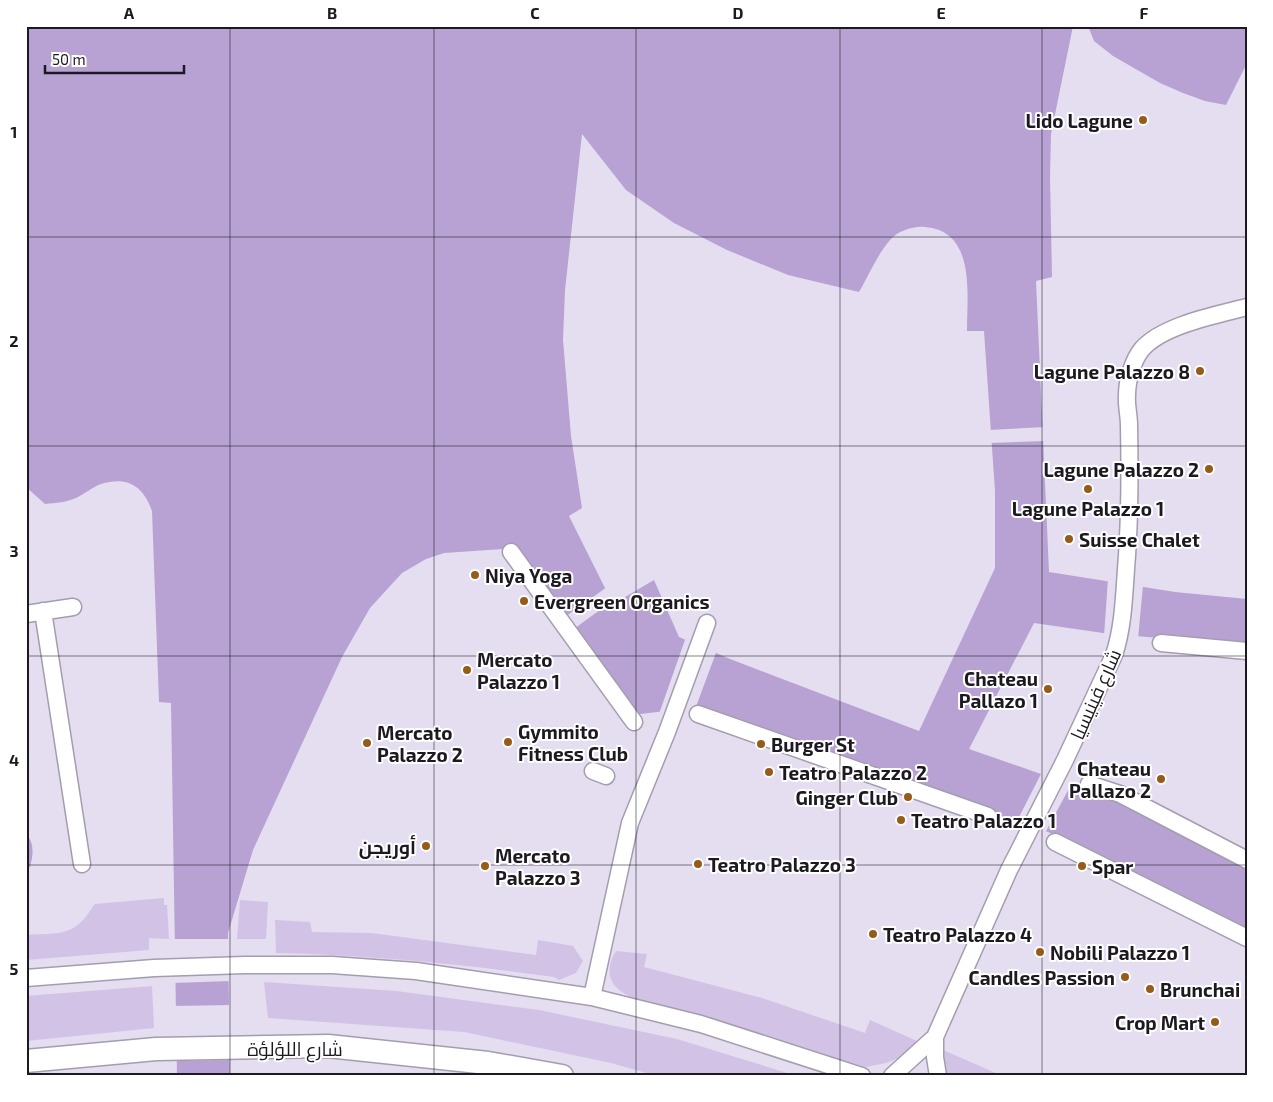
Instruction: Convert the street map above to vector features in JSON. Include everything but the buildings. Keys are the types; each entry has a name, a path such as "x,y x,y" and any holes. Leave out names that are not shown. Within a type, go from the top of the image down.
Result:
{"main road":[{"name":"شارع اللؤلؤة","path":"26,1061 156,1049 328,1046 488,1063 562,1076"}],"street":[{"name":"شارع فينيسيا","path":"892,1076 935,1037 1009,870 1065,760 1118,645 1124,606 1129,533 1129,423 1126,394 1130,376 1141,350 1156,337 1180,327 1247,307"},
{"path":"511,552 634,722"},
{"path":"26,614 73,607"},
{"path":"43,611 82,864"},
{"path":"592,997 630,823 667,732 707,623"},
{"path":"1161,643 1247,651"},
{"path":"698,714 988,816"},
{"path":"1089,784 1120,794 1247,860"},
{"path":"1056,842 1247,938"},
{"path":"26,978 154,968 244,965 332,965 416,972 592,997 701,1024 862,1076"},
{"name":"شارع فينيسيا","path":"935,1037 935,1057 938,1076"}],"shaded area":[{"path":"26,26 1073,26 1051,134 1052,277 1036,281 1049,572 1175,592 1247,599 1247,645 1110,634 1034,623 969,749 1107,797 1247,868 1247,929 1048,832 1016,823 691,708 632,715 510,544 503,549 444,553 426,559 402,573 370,608 342,657 253,850 228,933 230,1076 177,1076 171,703 159,702 152,511 139,489 127,482 119,481 101,484 73,499 45,504 26,487","holes":["582,134 626,190 674,223 727,250 788,275 859,292 885,246 893,237 906,230 925,227 941,231 953,240 961,252 967,283 967,331 984,331 995,491 995,568 919,731 730,659 679,637 654,580 620,600 605,588 569,516 582,508 571,436 563,340 565,290"]},
{"path":"1088,26 1247,26 1247,63 1226,105 1205,101 1160,83 1113,56 1094,41"},
{"path":"26,834 31,841 32,858 30,867 26,869"},
{"path":"164,898 164,905 167,905 169,939 149,938 149,950 26,960 26,935 54,934 68,930 82,921 95,904"},
{"path":"240,900 268,902 266,939 237,939"},
{"path":"275,920 310,922 312,932 372,933 536,955 538,940 573,946 583,961 576,973 559,980 554,977 450,964 276,953"},
{"path":"616,951 647,954 644,967 762,998 865,1033 870,1020 917,1041 909,1054 886,1063 866,1067 660,1008 633,998 615,986 610,977 610,969"},
{"path":"264,982 396,991 539,1010 677,1039 797,1076 657,1076 611,1063 464,1032 268,1018"},
{"path":"152,986 154,1028 26,1041 26,996"},
{"path":"943,1050 998,1074 994,1076 943,1076"}],"pier":[{"path":"1045,427 1046,441 989,443 988,430"},
{"path":"1108,579 1143,585 1138,639 1104,636"},
{"path":"607,587 619,596 571,631 562,619"},
{"path":"686,637 717,650 694,712 691,710 659,714"},
{"path":"1042,772 1072,783 1045,833 1015,825"},
{"path":"172,939 231,939 231,981 173,983"},
{"path":"232,1005 233,1060 174,1061 173,1006"}],"place":[{"name":"Lido Lagune","path":"1143,120"},
{"name":"Lagune Palazzo 8","path":"1200,371"},
{"name":"Lagune Palazzo 2","path":"1209,469"},
{"name":"Lagune Palazzo 1","path":"1088,489"},
{"name":"Suisse Chalet","path":"1069,539"},
{"name":"Niya Yoga","path":"475,575"},
{"name":"Evergreen Organics","path":"524,601"},
{"name":"Mercato Palazzo 1","path":"467,670"},
{"name":"Chateau Pallazo 1","path":"1048,689"},
{"name":"Gymmito Fitness Club","path":"508,742"},
{"name":"Mercato Palazzo 2","path":"367,743"},
{"name":"Burger St","path":"761,744"},
{"name":"Teatro Palazzo 2","path":"769,772"},
{"name":"Chateau Pallazo 2","path":"1161,779"},
{"name":"Ginger Club","path":"908,797"},
{"name":"Teatro Palazzo 1","path":"901,820"},
{"name":"أوريجن","path":"426,846"},
{"name":"Teatro Palazzo 3","path":"698,864"},
{"name":"Mercato Palazzo 3","path":"485,866"},
{"name":"Spar","path":"1082,866"},
{"name":"Teatro Palazzo 4","path":"873,934"},
{"name":"Nobili Palazzo 1","path":"1040,952"},
{"name":"Candles Passion","path":"1125,977"},
{"name":"Brunchai","path":"1150,989"},
{"name":"Crop Mart","path":"1215,1022"}]}
